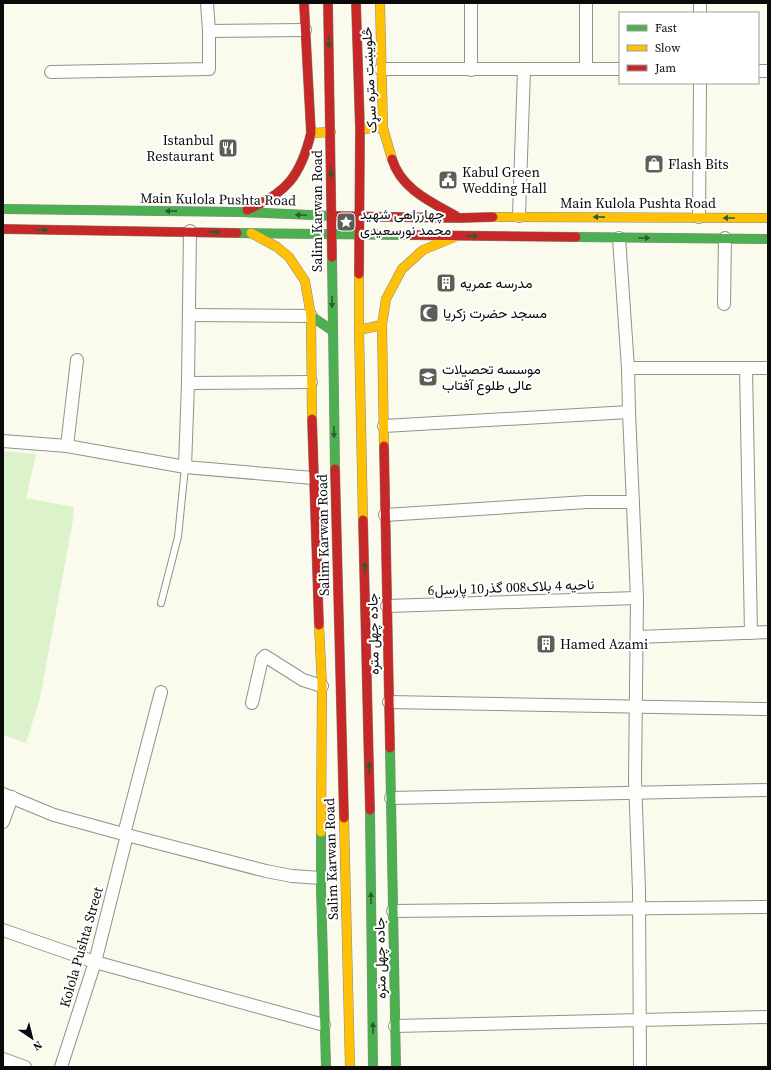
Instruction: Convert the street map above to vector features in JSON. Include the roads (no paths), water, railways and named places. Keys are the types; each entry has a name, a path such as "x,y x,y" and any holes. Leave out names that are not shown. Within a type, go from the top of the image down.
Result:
{"main road":[{"path":"241,212 263,204 281,192 292,180 301,166 307,151 311,133 304,30 304,3"},
{"name":"Salim Karwan Road","path":"328,3 336,526 360,961 373,1067"},
{"name":"Salim Karwan Road","path":"350,1067 371,844 359,330 360,129 356,3"},
{"name":"څلویښت متره سړک","path":"380,3 383,128 394,166 406,183 421,197 460,218"},
{"path":"360,129 383,128"},
{"path":"311,133 331,132"},
{"name":"Main Kulola Pushta Road","path":"3,209 241,212 331,216 460,218 519,216 768,218"},
{"path":"3,229 360,235 768,239"},
{"path":"251,233 278,247 289,258 305,281 311,316 313,478 322,686 321,878 326,1067"},
{"name":"جاده چهل متره","path":"396,1067 382,325 386,299 402,269 423,250 457,236"},
{"path":"311,316 333,331"},
{"path":"359,330 382,325"}],"street":[{"path":"51,72 209,69 209,31 206,3"},
{"path":"471,3 471,70"},
{"path":"586,3 586,69"},
{"path":"209,31 304,30"},
{"path":"381,69 619,69"},
{"path":"519,216 524,69"},
{"path":"699,217 700,84"},
{"path":"185,466 188,383 190,231"},
{"path":"619,238 628,368 637,598 636,793 641,1019 640,1067"},
{"path":"724,304 725,238"},
{"path":"189,315 311,316"},
{"path":"67,446 77,360"},
{"path":"628,368 768,368"},
{"path":"746,368 751,633"},
{"path":"188,383 311,382"},
{"path":"384,426 629,412"},
{"path":"3,441 67,446 185,466 313,478"},
{"path":"385,515 587,502 633,502"},
{"name":"ناحیه 4 بلاک008 گذر10 پارسل6","path":"387,606 637,598"},
{"path":"637,638 768,632"},
{"path":"252,703 262,659 265,656 303,680 322,686"},
{"name":"Kolola Pushta Street","path":"61,1067 95,962 161,692"},
{"path":"389,702 768,709"},
{"path":"391,798 768,790"},
{"path":"3,822 8,796 54,815 266,871 292,876 321,878"},
{"path":"393,911 768,906"},
{"path":"3,930 95,962 324,1025"},
{"path":"395,1026 768,1017"},
{"path":"3,1059 25,1067"}],"lane":[{"path":"161,603 178,537 185,466"}],"place":[{"name":"Istanbul Restaurant","path":"228,148"},
{"name":"Flash Bits","path":"654,164"},
{"name":"Kabul Green Wedding Hall","path":"448,180"},
{"name":"چهارراهی شهید محمد نورسعیدی","path":"346,222"},
{"name":"مدرسه عمریه","path":"446,283"},
{"name":"مسجد حضرت زکریا","path":"429,313"},
{"name":"موسسه تحصیلات عالی طلوع آفتاب","path":"428,377"},
{"name":"Hamed Azami","path":"546,644"}]}
